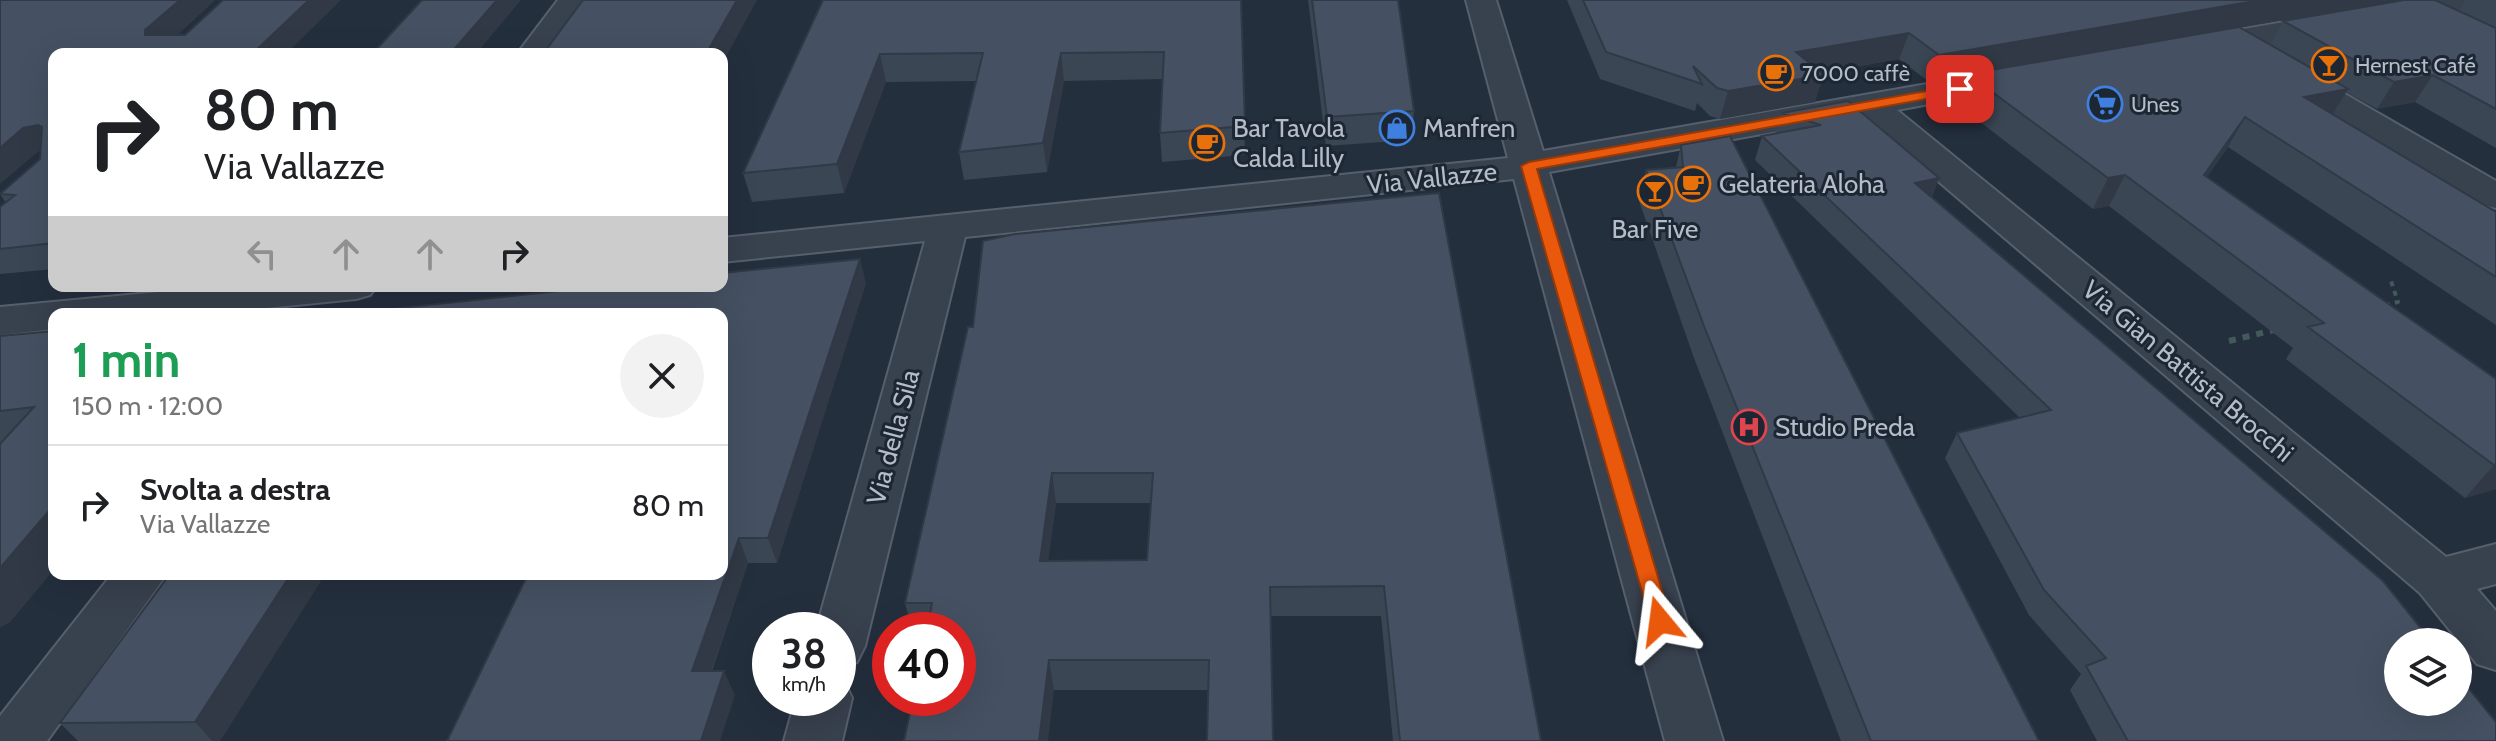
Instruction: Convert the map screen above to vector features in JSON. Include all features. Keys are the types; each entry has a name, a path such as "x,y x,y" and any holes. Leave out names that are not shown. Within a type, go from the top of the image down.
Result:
{"street":[{"path":"538,48 574,0"},
{"path":"1481,0 1694,741"},
{"path":"2166,52 2392,7 2466,0"},
{"path":"2392,7 2459,31"},
{"path":"2228,41 2496,197"},
{"name":"Via Vallazze","path":"728,249 1529,166 2057,72"},
{"name":"Via Gian Battista Brocchi","path":"1870,105 2438,579 2496,648"},
{"name":"Via della Sila","path":"847,612 948,228"},
{"path":"132,308 296,292"},
{"path":"0,321 48,317"},
{"path":"2438,579 2496,564"},
{"path":"14,741 136,580"},
{"path":"813,741 819,716"}],"path":[{"path":"2383,305 2398,302 2390,278"},
{"path":"2222,342 2280,329"}],"building":[{"path":"0,0 180,0 145,30 145,35 185,35 223,0 309,0 258,48 48,48 48,244 0,249 0,207 15,195 0,194 40,159 42,127 23,128 0,148"},
{"path":"422,0 497,0 455,48 378,48"},
{"path":"583,0 737,0 709,48 547,48"},
{"path":"823,0 1241,0 1245,126 1160,133 1164,52 1061,53 1043,143 959,152 983,53 880,54 837,164 743,173"},
{"path":"1312,0 1398,0 1414,111 1327,117"},
{"path":"1583,0 2261,0 1939,55 1909,33 1796,52 1824,75 1728,91 1717,88 1693,66 1702,84 1606,52"},
{"path":"2404,0 2435,0 2496,28 2496,109 2433,75 2394,82 2283,21"},
{"path":"2239,27 2348,89 2304,97 2496,212 2496,277 2245,117 2204,175 2496,379 2496,464 2308,327 2324,323 2125,175 2108,178 1968,74"},
{"path":"1848,101 1939,178 1915,183 2383,581 2421,628 2384,628 2384,716 2472,716 2472,692 2496,722 2496,741 2128,741 2086,666 2106,658 2044,590 1957,433 2051,410 1762,136 1821,125 1782,113"},
{"path":"1730,136 2039,741 1871,741 1704,326 1646,170 1683,167 1681,145"},
{"path":"1439,193 1541,741 1400,741 1384,586 1270,587 1273,741 1207,741 1209,660 1049,660 1039,741 904,741 909,716 976,716 976,612 930,612 932,603 905,603 968,327 973,327 983,241 1015,234","holes":["1052,473 1153,473 1147,560 1040,561"]},
{"path":"860,259 768,538 739,538 728,569 728,308 400,308 549,292 728,292 728,272"},
{"path":"48,332 48,512 0,568 0,444 34,407 0,411 0,336"},
{"path":"166,580 287,580 195,722 60,723"},
{"path":"525,580 724,580 692,671 724,671 701,741 447,741"}],"place":[{"name":"Hernest Café","path":"2329,65"},
{"name":"7000 caffè","path":"1776,73"},
{"name":"Unes","path":"2105,104"},
{"name":"Manfren","path":"1397,128"},
{"name":"Bar Tavola Calda Lilly","path":"1207,143"},
{"name":"Gelateria Aloha","path":"1693,184"},
{"name":"Bar Five","path":"1655,191"},
{"name":"Studio Preda","path":"1749,427"}],"route":[{"path":"1660,621 1529,166 1960,89"}]}
